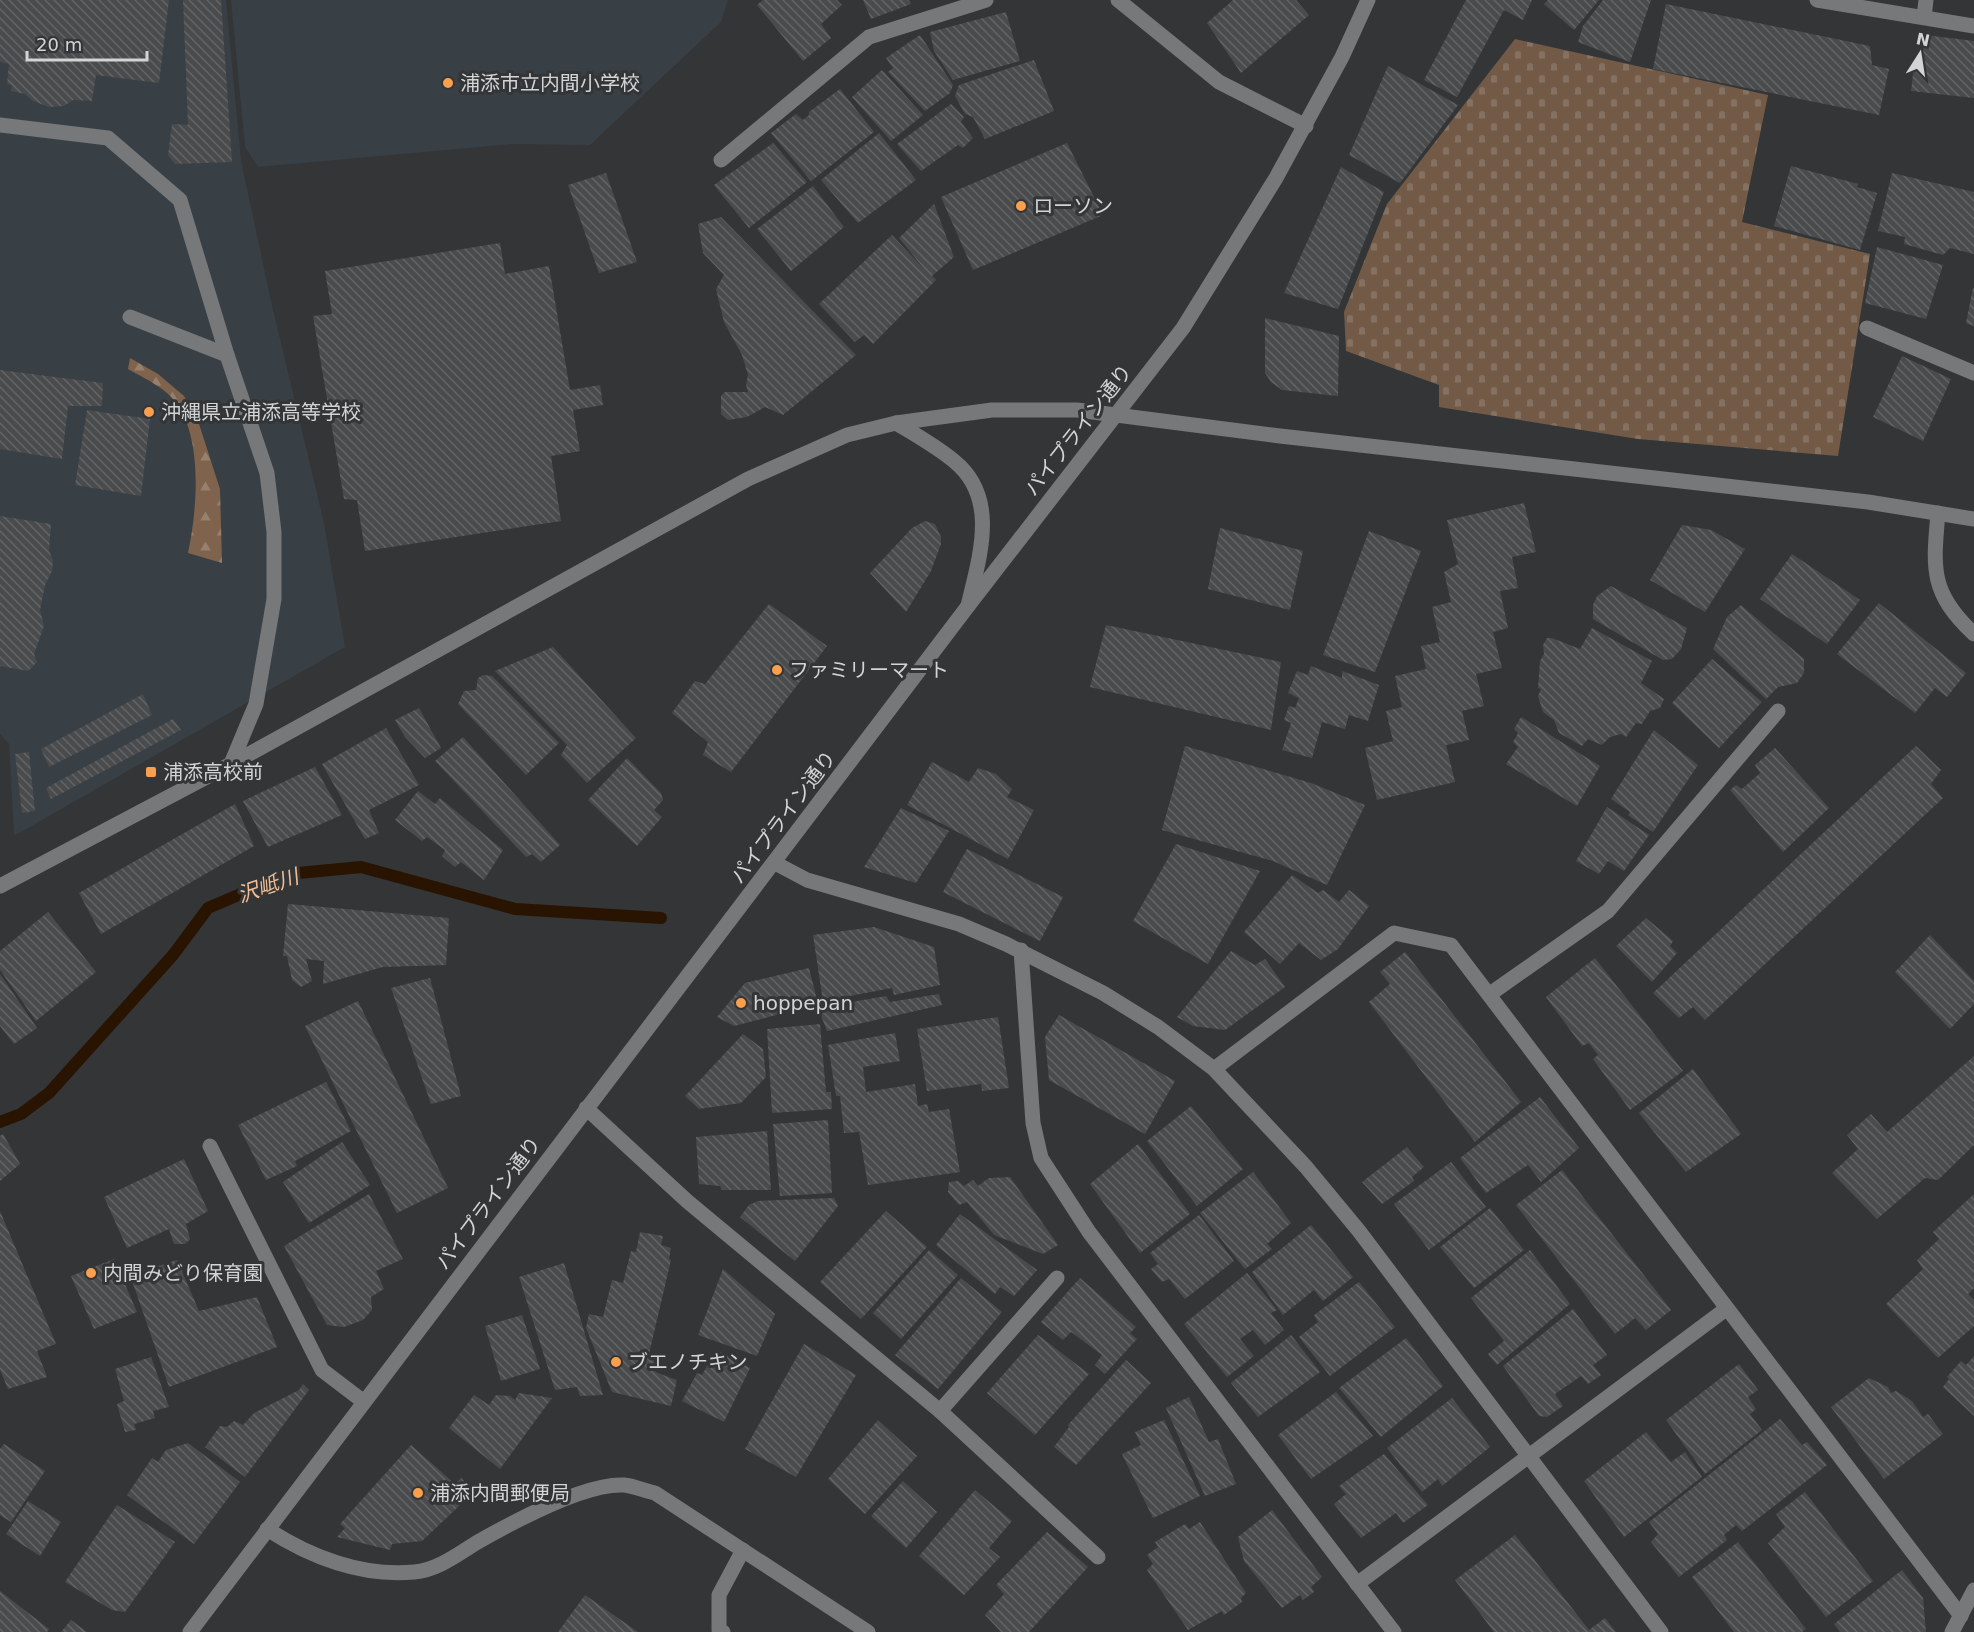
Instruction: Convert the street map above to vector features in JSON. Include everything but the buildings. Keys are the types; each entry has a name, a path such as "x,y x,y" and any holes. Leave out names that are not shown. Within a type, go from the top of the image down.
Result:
{"street":[{"path":"721,160 869,37 986,0"},
{"path":"1118,0 1218,82 1306,126"},
{"name":"パイプライン通り","path":"190,1632 968,606 1118,415 1183,328 1306,126 1368,0"},
{"path":"1816,0 1974,26"},
{"path":"1924,16 1926,0"},
{"path":"0,125 108,138 180,200 227,355 267,473 274,532 274,599 256,704 231,764"},
{"path":"130,317 227,355"},
{"path":"1867,328 1974,373"},
{"path":"0,886 231,764 748,479 847,435 896,423 992,411 1031,409 1118,415 1974,519"},
{"path":"896,423 956,462 969,477 981,501 984,536 968,606"},
{"path":"1938,513 1937,584 1953,614 1974,634"},
{"path":"1490,994 1608,911 1778,711"},
{"path":"775,863 807,880 959,924 1021,950 1103,993 1158,1027 1214,1070 1306,1167 1359,1231 1661,1632"},
{"path":"1214,1070 1394,933 1451,945 1961,1616"},
{"path":"1021,950 1033,1122 1041,1158 1089,1232 1394,1632"},
{"path":"586,1108 687,1201 940,1411 1098,1557"},
{"path":"210,1146 322,1370 364,1402"},
{"path":"940,1411 1057,1278"},
{"path":"1357,1584 1726,1309"},
{"path":"267,1529 298,1549 340,1564 387,1572 416,1572 441,1564 501,1528 544,1507 587,1492 624,1485 655,1493 868,1632"},
{"path":"723,1632 719,1630 719,1595 744,1551"},
{"path":"1952,1632 1974,1590"}],"shaded area":[{"name":"沖縄県立浦添高等学校","path":"0,0 226,0 241,160 271,301 324,523 345,647 14,836 9,744 0,734"},
{"name":"浦添市立内間小学校","path":"231,0 728,0 721,22 590,145 513,144 258,167 245,147"}],"green space":[{"path":"1515,39 1768,95 1742,222 1870,254 1838,456 1638,439 1439,407 1439,385 1346,351 1344,312 1387,204"},
{"path":"130,358 158,374 184,396 199,424 220,489 222,563 188,553 194,517 196,477 191,437 177,404 161,388 128,369"}],"waterway":[{"name":"沢岻川","path":"0,1122 21,1114 49,1093 173,955 208,908 288,874 361,867 515,909 661,918"}],"place":[{"name":"浦添市立内間小学校","path":"448,83"},
{"name":"ローソン","path":"1021,206"},
{"name":"沖縄県立浦添高等学校","path":"149,412"},
{"name":"ファミリーマート","path":"777,670"},
{"name":"浦添高校前","path":"151,772"},
{"name":"hoppepan","path":"741,1003"},
{"name":"内間みどり保育園","path":"91,1273"},
{"name":"ブエノチキン","path":"616,1362"},
{"name":"浦添内間郵便局","path":"418,1493"}]}
